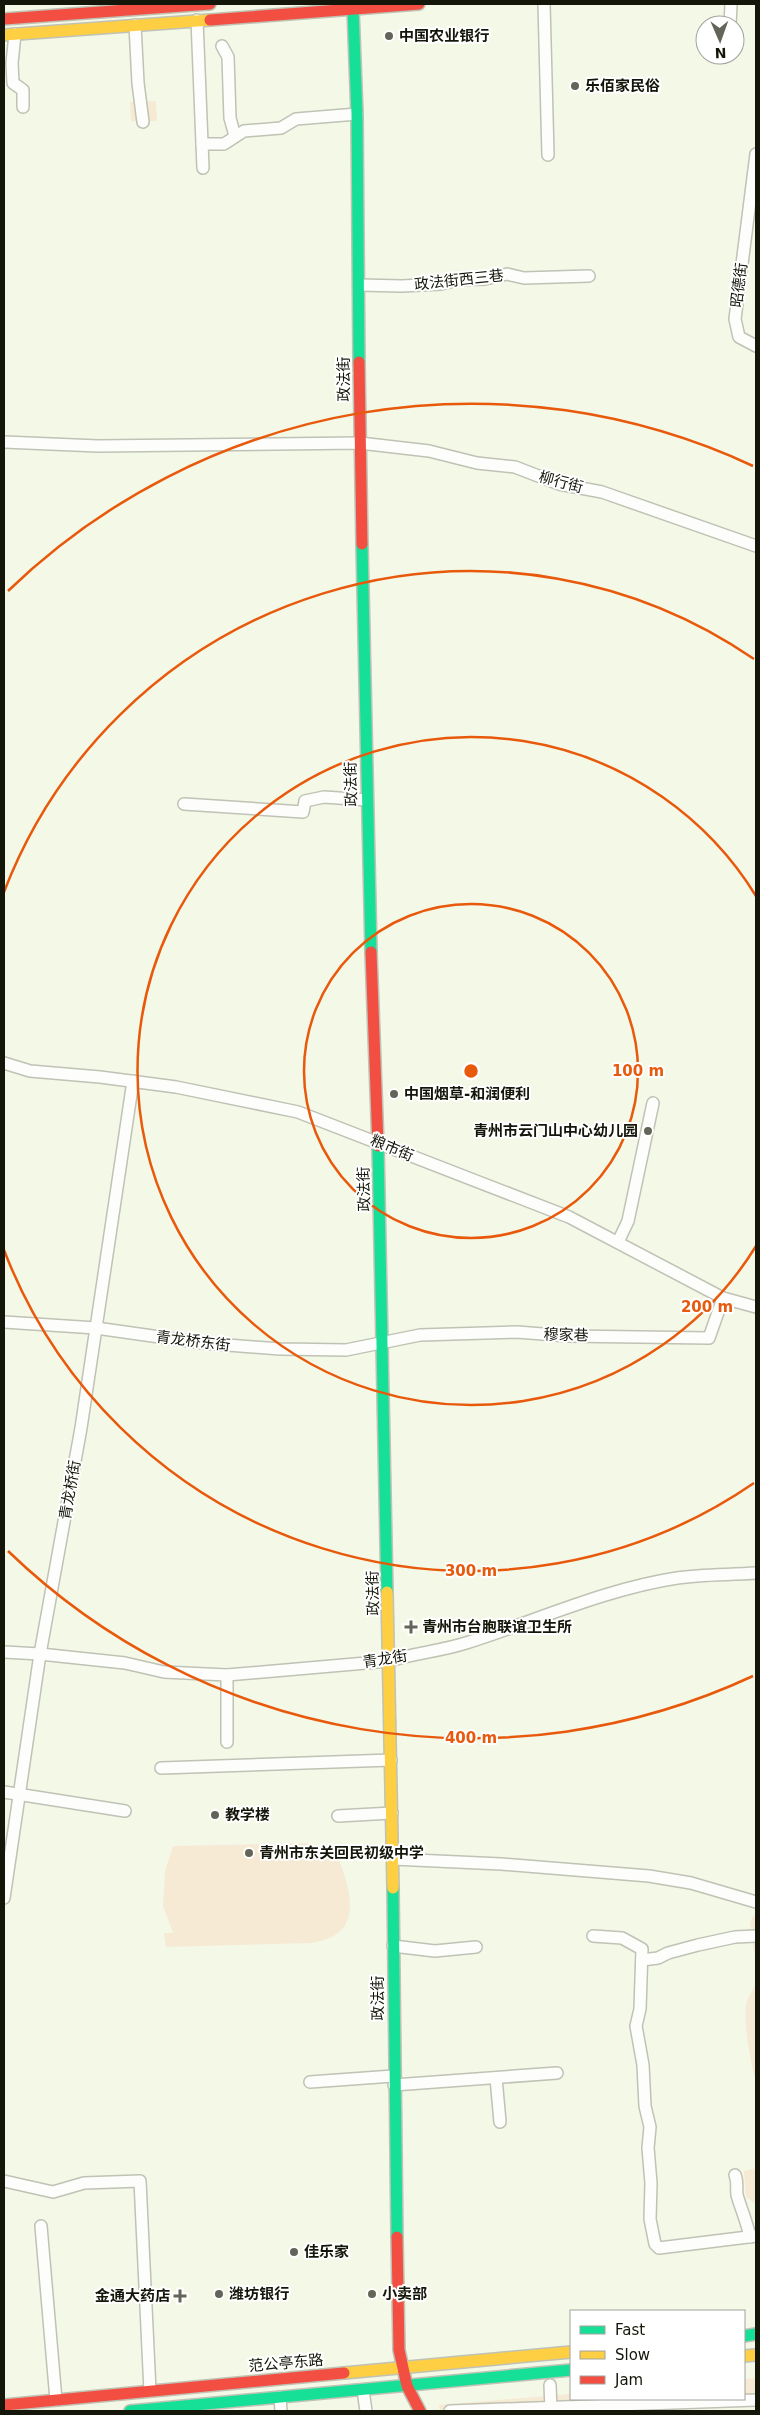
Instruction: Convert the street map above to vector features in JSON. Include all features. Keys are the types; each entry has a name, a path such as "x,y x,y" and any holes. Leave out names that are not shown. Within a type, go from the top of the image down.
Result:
{"street":[{"path":"4,19 210,4"},
{"path":"24,108 23,90 13,83 10,35 353,6 419,4"},
{"path":"544,4 548,155"},
{"name":"政法街","path":"353,6 357,114 360,443 369,907 378,1141 393,1859 394,2080 399,2350 407,2386 420,2411"},
{"path":"197,20 203,168"},
{"path":"135,25 138,83 143,122"},
{"path":"222,46 228,57 230,118 235,136"},
{"path":"202,144 224,144 244,131 281,128 296,118 357,114"},
{"name":"昭德街","path":"756,154 735,319 739,337 756,346"},
{"name":"政法街西三巷","path":"358,285 402,286 441,284 458,280 485,279 507,274 524,278 589,276"},
{"name":"柳行街","path":"4,442 98,446 360,443 429,451 477,464 514,467 559,484 602,492 756,546"},
{"path":"184,804 303,812 305,800 324,797 367,800"},
{"name":"粮市街","path":"4,1063 30,1071 133,1081 220,1095 298,1112 378,1141 406,1154 569,1217 723,1298 756,1308"},
{"name":"青龙桥街","path":"4,1898 40,1654 76,1458 133,1081"},
{"path":"618,1242 628,1221 653,1103"},
{"name":"穆家巷","path":"382,1342 420,1335 517,1332 568,1336 709,1338 723,1298"},
{"name":"青龙桥东街","path":"4,1322 96,1328 202,1343 280,1349 346,1350 382,1342"},
{"name":"青龙街","path":"4,1652 125,1663 164,1672 227,1675 389,1661 406,1656 440,1651 517,1627 626,1589 678,1578 756,1573"},
{"path":"227,1675 227,1742"},
{"path":"160,1768 391,1760"},
{"path":"4,1792 125,1811"},
{"path":"338,1816 392,1813"},
{"path":"393,1859 501,1864 649,1876 691,1883 756,1902"},
{"path":"593,1936 622,1938 633,1942 642,1949 640,2009 636,2026 643,2065 645,2106 650,2127 648,2148 651,2183 650,2219 655,2244 659,2248 755,2237 737,2193 735,2175"},
{"path":"642,1960 658,1958 668,1953 735,1937 756,1936"},
{"path":"393,1946 435,1951 476,1948"},
{"path":"310,2082 496,2078 558,2074"},
{"path":"496,2078 500,2122"},
{"path":"4,2181 53,2192 84,2183 140,2181 150,2391"},
{"path":"41,2226 56,2400"},
{"name":"范公亭东路","path":"4,2405 570,2352"},
{"path":"130,2411 570,2370"},
{"path":"550,2385 551,2409"},
{"path":"363,2390 366,2411"},
{"path":"280,2397 281,2411"},
{"path":"450,2411 551,2409 649,2401 756,2400"}],"shaded area":[{"path":"156,101 157,121 131,121 130,102"},
{"path":"311,1843 337,1855 350,1897 348,1919 343,1928 335,1935 313,1943 166,1947 164,1933 173,1933 163,1906 165,1871 173,1846"},
{"path":"753,1916 756,1917 756,1964 750,1923"},
{"path":"756,1983 756,2083 746,2030 746,2009 747,2001"},
{"path":"756,2168 756,2204 746,2197 744,2171"},
{"path":"756,2378 756,2395 745,2395 745,2379"},
{"path":"570,2394 570,2400 618,2400 445,2409 445,2411 440,2411 439,2405"}],"traffic: fast":[{"path":"353,9 357,114 359,362"},
{"path":"362,544 371,952"},
{"path":"378,1146 387,1592"},
{"path":"393,1888 397,2237"},
{"path":"745,2336 756,2334"},
{"path":"130,2411 570,2370"}],"traffic: slow":[{"path":"4,35 210,20"},
{"path":"387,1592 393,1888"},
{"path":"344,2373 570,2352"},
{"path":"745,2356 756,2355"}],"traffic: jam":[{"path":"4,19 210,4"},
{"path":"210,20 419,4"},
{"path":"359,362 362,544"},
{"path":"371,952 378,1146"},
{"path":"397,2237 399,2350 407,2386 420,2411"},
{"path":"4,2405 344,2373"}],"place":[{"name":"中国农业银行","path":"389,36"},
{"name":"乐佰家民俗","path":"575,86"},
{"name":"中国烟草-和润便利","path":"394,1094"},
{"name":"青州市云门山中心幼儿园","path":"648,1131"},
{"name":"青州市台胞联谊卫生所","path":"411,1627"},
{"name":"教学楼","path":"215,1815"},
{"name":"青州市东关回民初级中学","path":"249,1853"},
{"name":"佳乐家","path":"294,2252"},
{"name":"潍坊银行","path":"219,2294"},
{"name":"小卖部","path":"372,2294"},
{"name":"金通大药店","path":"180,2296"}]}
